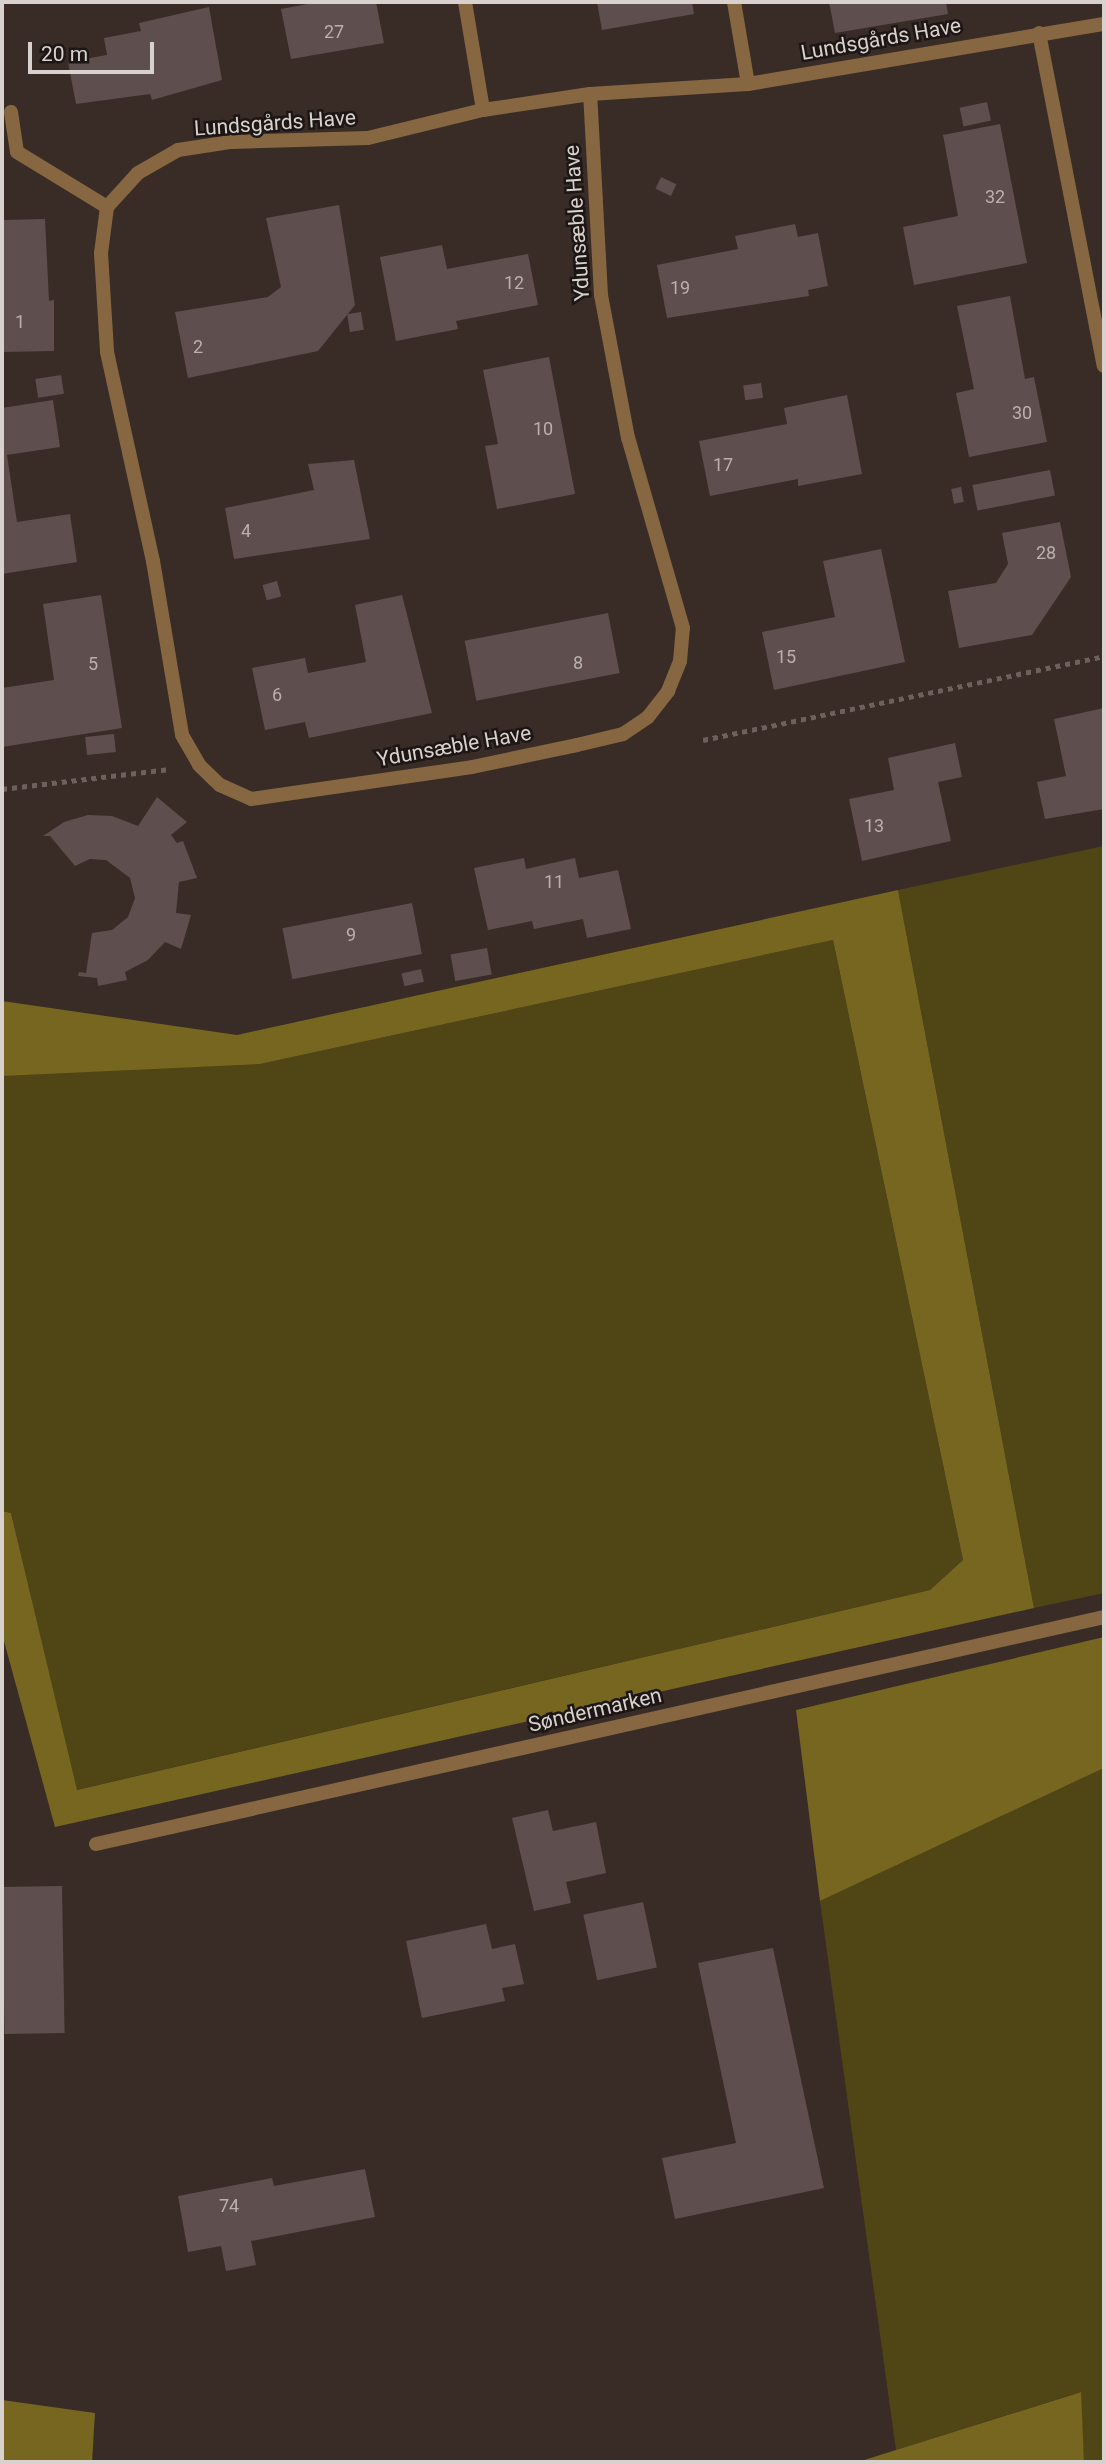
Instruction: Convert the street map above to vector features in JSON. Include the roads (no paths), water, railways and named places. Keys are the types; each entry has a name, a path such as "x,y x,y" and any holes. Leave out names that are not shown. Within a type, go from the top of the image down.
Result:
{"street":[{"path":"465,2 483,110"},
{"path":"734,2 748,84"},
{"name":"Lundsgårds Have","path":"107,207 138,173 178,150 231,142 368,138 483,110 590,94 748,84 1104,24"},
{"path":"1039,33 1104,366"},
{"name":"Ydunsæble Have","path":"107,207 101,253 107,352 153,561 182,735 199,765 220,785 251,799 472,767 623,734 648,717 668,691 680,661 683,628 628,438 601,295 590,94"},
{"path":"11,112 18,152 107,207"},
{"name":"Søndermarken","path":"96,1844 1104,1617"}]}
